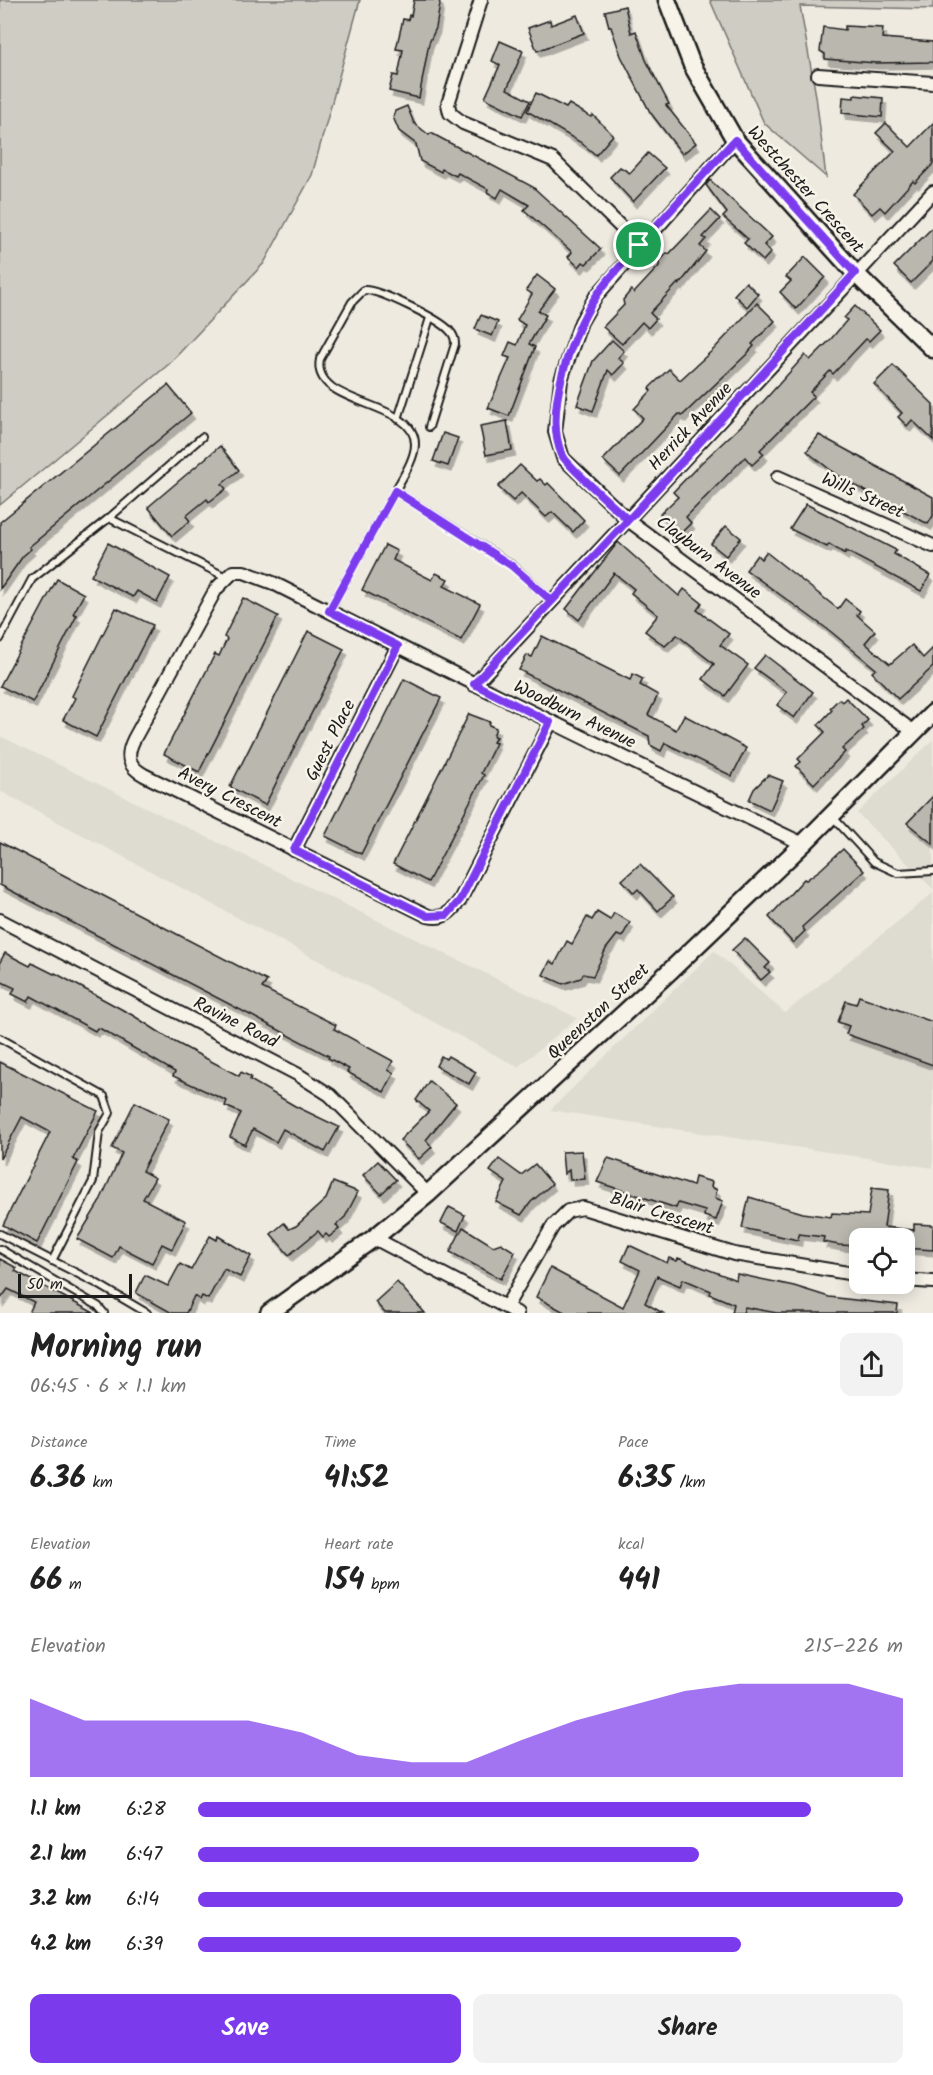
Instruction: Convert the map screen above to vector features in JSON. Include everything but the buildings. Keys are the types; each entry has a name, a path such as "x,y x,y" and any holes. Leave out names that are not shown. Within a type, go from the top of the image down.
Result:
{"main road":[{"name":"Westchester Crescent","path":"667,0 692,65 735,140 855,273 933,349"},
{"name":"Queenston Street","path":"269,1313 374,1238 428,1194 640,999 803,844 933,713"}],"street":[{"path":"480,0 448,104 450,113 463,123 553,160 639,245"},
{"path":"818,75 933,83"},
{"name":"Clayburn Avenue","path":"735,140 639,245 596,297 581,322 561,380 555,432 563,458 628,520 914,732"},
{"name":"Herrick Avenue","path":"474,684 933,192"},
{"name":"Wills Street","path":"778,477 933,546"},
{"name":"Woodburn Avenue","path":"230,574 255,576 803,844"},
{"name":"Avery Crescent","path":"230,574 216,589 134,739 129,761 137,771 428,916 447,915 460,900 550,722"},
{"name":"Guest Place","path":"294,850 398,646"},
{"name":"Ravine Road","path":"0,920 297,1074 330,1095 428,1194"},
{"name":"Blair Crescent","path":"511,1310 553,1226 568,1211 583,1208 734,1254 849,1273"},
{"path":"374,1238 511,1310"},
{"path":"915,1281 933,1282"}],"lane":[{"path":"329,611 395,491 416,447 412,433 398,419 324,382 318,369 320,359 352,302 364,290 377,291 452,332 455,344 429,427"},
{"path":"398,419 430,318"},
{"path":"0,639 32,579 109,518 202,437"},
{"path":"395,491 512,566 552,601"},
{"path":"109,518 230,574"},
{"path":"832,815 874,862 898,873 933,870"},
{"path":"0,1038 104,1095 110,1113 99,1132 93,1181 52,1261"},
{"path":"0,1234 147,1313"},
{"path":"0,1250 98,1306 104,1313"}],"shaded area":[{"path":"0,0 360,0 312,175 264,263 169,364 0,505"},
{"path":"710,0 933,0 933,9 800,6 816,96 826,177 764,123"},
{"path":"0,736 577,1018 518,1067 0,791"},
{"path":"933,740 933,889 857,813"},
{"path":"933,893 933,1168 550,1110 714,951 785,1013"}],"route":[{"path":"639,245 596,297 581,322 561,380 555,432 563,458 628,520 552,601 474,684 550,722 460,900 447,915 434,918 294,850 398,646 329,611 395,491 494,553 552,601 633,515 855,273 735,140 639,245"}]}
